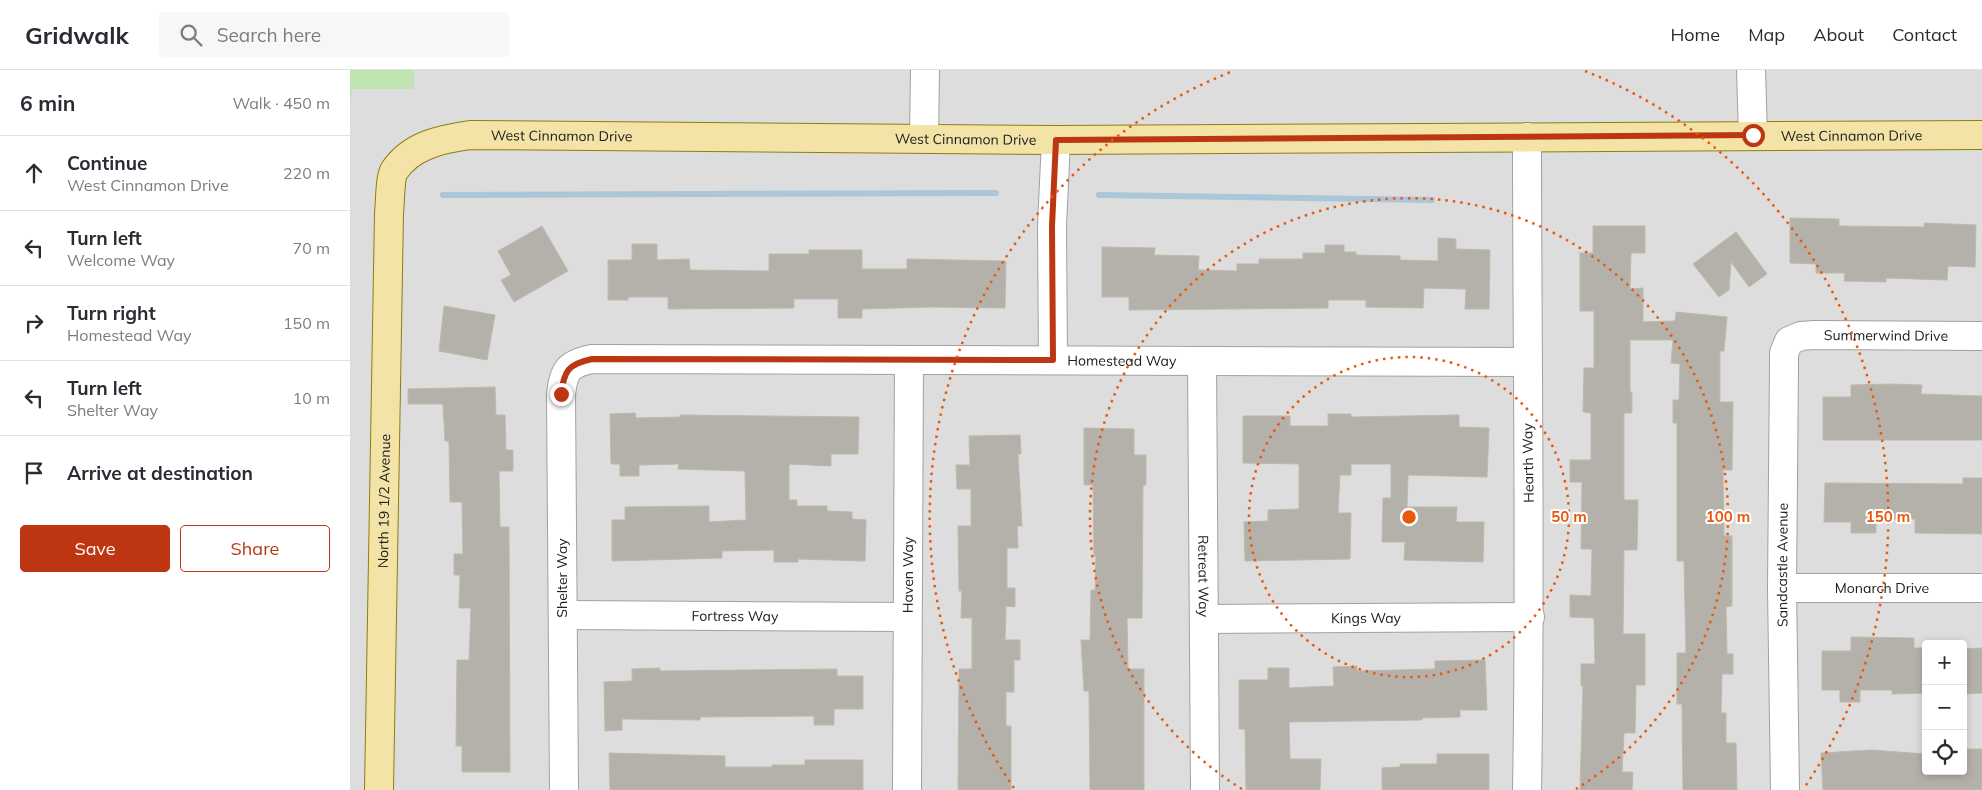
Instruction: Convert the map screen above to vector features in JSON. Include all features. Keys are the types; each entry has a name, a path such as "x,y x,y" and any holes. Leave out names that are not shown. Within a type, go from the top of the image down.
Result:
{"main road":[{"name":"West Cinnamon Drive","path":"389,213 394,171 416,150 440,140 470,135 1056,140 1982,135"},
{"name":"North 19 1/2 Avenue","path":"379,790 389,213"}],"street":[{"path":"924,138 925,70"},
{"path":"1750,70 1753,135"},
{"name":"Hearth Way","path":"1527,137 1530,616 1527,790"},
{"path":"1053,360 1052,226 1056,140"},
{"name":"Summerwind Drive","path":"1789,341 1814,335 1982,336"},
{"name":"Sandcastle Avenue","path":"1785,790 1782,588 1784,353 1789,341"},
{"name":"Homestead Way","path":"569,367 592,359 1527,362"},
{"name":"Haven Way","path":"907,790 909,360"},
{"name":"Retreat Way","path":"1202,361 1205,790"},
{"name":"Shelter Way","path":"564,790 561,394 563,380 569,367"},
{"name":"Monarch Drive","path":"1782,588 1982,588"},
{"name":"Fortress Way","path":"562,616 907,617"},
{"name":"Kings Way","path":"1204,619 1530,616"}],"shaded area":[{"path":"350,70 1982,70 1982,790 350,790"}],"green space":[{"path":"350,70 414,70 414,89 352,89 350,106"}],"building":[{"path":"1790,218 1839,219 1839,226 1924,227 1924,223 1976,225 1975,267 1948,266 1947,280 1886,278 1886,282 1844,281 1845,273 1816,273 1816,264 1790,263"},
{"path":"542,226 568,271 514,302 501,280 511,275 498,251"},
{"path":"1593,226 1645,226 1645,253 1631,253 1630,289 1643,288 1643,322 1675,321 1676,312 1727,317 1724,351 1720,351 1720,402 1733,402 1732,470 1723,470 1724,536 1732,536 1732,606 1726,607 1727,654 1733,654 1733,674 1722,674 1721,713 1726,713 1726,743 1736,743 1737,790 1683,790 1682,704 1677,704 1677,653 1686,653 1684,561 1677,561 1677,423 1673,423 1673,400 1679,400 1680,364 1671,363 1673,340 1630,340 1632,413 1624,413 1624,500 1638,500 1637,550 1624,550 1623,634 1645,634 1645,685 1636,685 1635,733 1624,733 1622,772 1633,772 1632,790 1580,790 1583,686 1581,686 1581,664 1595,664 1594,618 1570,617 1570,595 1591,596 1592,549 1581,549 1582,482 1570,482 1570,460 1591,460 1591,413 1583,412 1584,368 1594,368 1594,311 1580,311 1580,253 1593,253"},
{"path":"1736,232 1767,274 1749,287 1731,262 1729,290 1719,297 1693,264"},
{"path":"1438,238 1456,239 1456,249 1490,250 1489,309 1465,309 1466,289 1424,288 1423,308 1366,307 1366,300 1328,300 1328,308 1129,310 1129,297 1102,297 1102,247 1155,248 1154,255 1199,256 1198,270 1237,271 1237,264 1259,264 1259,259 1303,259 1303,253 1325,253 1325,245 1344,245 1344,252 1356,252 1356,255 1400,256 1400,260 1438,261"},
{"path":"632,244 657,244 657,260 689,259 690,270 769,271 769,254 809,254 809,250 862,250 862,269 907,269 907,259 1006,261 1005,308 932,307 862,309 862,318 838,318 838,299 794,299 794,308 668,309 668,297 628,297 628,300 608,300 608,260 632,260"},
{"path":"444,306 495,315 487,360 439,351"},
{"path":"1851,385 1922,385 1921,394 1982,396 1982,440 1823,440 1823,397 1851,397"},
{"path":"495,387 496,415 505,415 506,450 513,450 513,471 499,471 500,527 509,527 510,772 462,772 462,746 456,746 457,660 469,660 471,608 459,608 460,575 454,575 454,554 463,554 462,502 450,502 449,441 445,441 443,404 408,404 408,389"},
{"path":"635,413 636,418 680,417 680,415 859,417 858,454 831,454 831,466 789,464 789,500 797,500 797,506 827,506 827,511 852,512 852,519 866,520 865,561 798,559 798,562 774,562 774,550 722,551 722,558 612,561 612,520 625,520 625,507 709,506 709,522 746,520 745,471 678,469 679,464 639,465 639,476 620,476 620,464 611,464 610,414"},
{"path":"1328,414 1351,414 1351,417 1459,415 1459,427 1489,428 1487,477 1408,475 1407,507 1457,507 1456,522 1484,522 1483,562 1404,560 1405,542 1382,542 1383,498 1391,498 1391,464 1351,464 1351,475 1340,475 1338,513 1351,513 1350,559 1245,561 1244,522 1268,521 1268,510 1299,509 1299,464 1243,463 1243,416 1290,416 1290,426 1328,426"},
{"path":"1084,428 1134,429 1134,455 1146,455 1146,485 1143,485 1142,618 1127,618 1128,669 1144,669 1144,790 1090,790 1089,691 1084,691 1081,640 1090,640 1091,590 1095,590 1096,556 1094,556 1093,485 1084,485"},
{"path":"1020,435 1021,454 1018,454 1022,526 1017,526 1018,548 1007,548 1007,588 1015,588 1015,607 1006,606 1005,640 1020,640 1020,660 1014,660 1014,692 1006,692 1006,726 1011,726 1011,790 958,790 959,669 972,669 972,618 961,618 962,591 959,591 958,526 971,526 971,489 957,489 956,465 970,465 969,436"},
{"path":"1963,478 1982,478 1982,534 1915,533 1915,519 1876,519 1876,533 1851,533 1851,522 1824,522 1825,483 1963,484"},
{"path":"1851,637 1914,638 1914,648 1922,648 1922,693 1892,694 1892,690 1860,690 1860,702 1840,702 1840,690 1822,690 1822,651 1851,651"},
{"path":"1982,648 1982,693 1967,694 1967,649"},
{"path":"1485,660 1487,710 1460,710 1460,717 1422,718 1422,720 1289,722 1290,759 1321,759 1320,790 1246,790 1245,729 1239,729 1239,680 1268,680 1268,668 1289,668 1289,688 1334,686 1333,667 1357,666 1357,671 1435,669 1435,661"},
{"path":"660,668 660,671 837,669 837,676 863,676 863,709 834,709 834,725 814,725 814,716 700,717 700,720 622,719 622,730 605,731 604,682 632,681 632,669"},
{"path":"1967,749 1982,749 1982,790 1823,790 1821,753 1871,750 1922,754 1922,775 1967,775"},
{"path":"609,753 725,756 725,767 805,765 805,760 863,760 863,790 610,790"},
{"path":"1437,754 1489,754 1489,790 1382,790 1382,768 1400,767 1400,764 1437,764"}],"waterway":[{"path":"443,195 996,193"},
{"path":"1099,195 1432,200"}],"route":[{"path":"561,394 563,380 569,367 592,359 1053,360 1052,226 1056,140 1753,135"}]}
